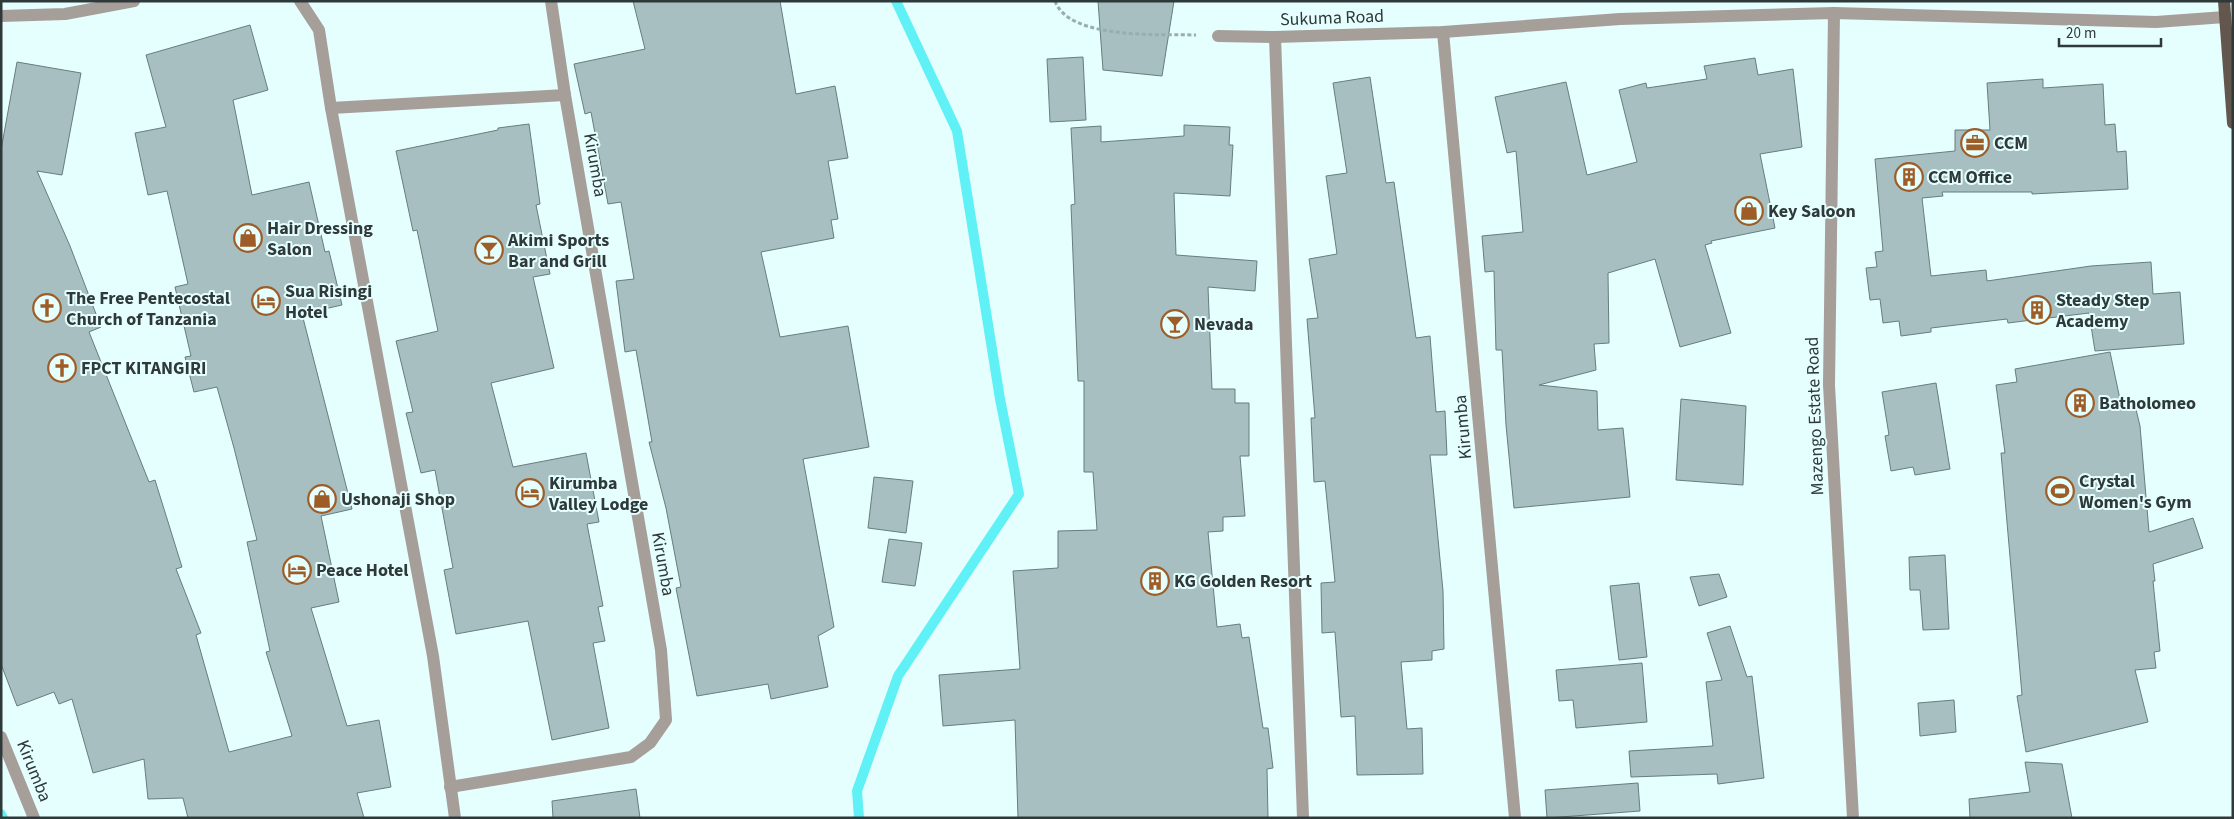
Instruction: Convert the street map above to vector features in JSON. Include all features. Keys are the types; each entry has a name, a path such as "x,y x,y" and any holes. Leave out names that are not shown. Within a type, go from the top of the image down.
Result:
{"main road":[{"path":"2224,1 2233,123"}],"street":[{"path":"1,16 64,14 134,1"},
{"path":"300,1 319,30 331,108 433,656 455,818"},
{"name":"Kirumba","path":"450,786 631,757 650,743 666,720 661,650 565,95 552,1"},
{"name":"Sukuma Road","path":"1218,36 1275,37 1443,32 1620,19 1834,13 2156,22 2225,17"},
{"name":"Mazengo Estate Road","path":"1834,13 1829,385 1853,818"},
{"name":"Kirumba","path":"1443,32 1516,818"},
{"path":"1275,37 1303,818"},
{"path":"331,108 565,95"},
{"name":"Kirumba","path":"1,737 34,818"}],"path":[{"path":"1055,1 1058,10 1076,22 1110,32 1218,36"}],"building":[{"path":"633,1 780,1 796,94 835,86 848,158 828,161 838,219 831,220 834,238 761,252 780,337 848,326 869,447 803,459 834,627 818,636 828,687 771,699 768,684 697,696 676,588 681,587 666,508 649,442 652,442 636,350 625,352 616,281 634,279 621,202 608,204 591,112 585,114 574,64 645,49"},
{"path":"1098,1 1174,1 1162,76 1103,70"},
{"path":"250,25 268,90 233,100 252,195 309,182 325,252 329,251 342,305 302,314 352,509 321,516 339,602 311,608 347,726 379,720 391,787 357,793 364,818 188,818 183,798 148,799 144,759 93,773 72,699 59,704 54,692 17,706 1,664 1,150 17,62 81,73 62,175 37,171 70,246 101,327 89,332 149,482 155,480 182,567 176,569 201,633 196,635 229,752 292,736 266,652 270,651 247,542 257,540 234,448 217,387 194,392 185,357 191,356 175,287 188,284 167,191 148,195 135,133 166,127 146,55"},
{"path":"1083,57 1086,120 1050,122 1047,59"},
{"path":"1755,58 1758,75 1793,69 1802,147 1760,154 1775,228 1711,241 1712,243 1705,245 1731,333 1680,347 1655,259 1608,273 1609,343 1594,344 1596,370 1539,385 1597,391 1598,430 1623,428 1630,497 1514,508 1506,425 1502,350 1496,350 1494,271 1485,272 1482,236 1523,232 1516,151 1507,153 1495,97 1566,82 1587,175 1637,162 1619,90 1646,83 1647,88 1707,79 1704,66"},
{"path":"1370,77 1386,183 1394,182 1416,338 1430,336 1436,412 1445,411 1447,455 1430,455 1443,591 1444,649 1432,651 1432,660 1401,662 1407,729 1422,728 1423,774 1357,775 1355,716 1341,717 1335,632 1322,633 1321,583 1335,582 1325,481 1314,482 1311,418 1315,418 1307,319 1318,318 1309,259 1337,254 1326,176 1347,173 1333,83"},
{"path":"2043,79 2043,88 2103,84 2105,125 2115,124 2117,152 2126,151 2128,189 2032,194 2032,192 1942,192 1943,196 1922,198 1931,276 1986,270 1987,281 2091,266 2151,262 2153,294 2180,292 2184,344 2095,351 2089,313 2008,323 2007,319 1931,328 1931,332 1901,336 1899,321 1883,323 1880,299 1870,300 1866,268 1877,267 1875,252 1883,251 1875,159 1955,151 1955,130 1990,130 1987,83"},
{"path":"529,124 540,204 536,205 550,274 533,277 554,368 491,383 513,467 586,453 599,522 587,524 603,606 598,607 605,641 593,643 609,728 552,740 528,621 456,634 444,570 453,568 435,470 421,473 406,413 413,412 396,341 438,331 417,230 413,231 396,151 498,130 498,128"},
{"path":"1184,125 1230,127 1229,145 1233,145 1230,196 1174,193 1176,255 1257,261 1255,291 1208,287 1212,389 1235,389 1235,403 1249,403 1249,456 1240,456 1245,516 1223,517 1223,531 1208,532 1217,627 1240,624 1242,638 1249,637 1263,728 1268,728 1273,768 1267,769 1268,818 1018,818 1015,720 943,726 939,675 1020,669 1013,571 1058,568 1058,531 1097,530 1093,472 1084,472 1084,381 1078,381 1071,205 1075,204 1071,128 1101,126 1101,142 1184,136"},
{"path":"2110,352 2121,404 2134,401 2140,426 2149,532 2193,518 2203,548 2153,564 2160,651 2154,652 2156,668 2135,670 2148,722 2026,752 2017,696 2022,695 2001,453 2005,453 1996,385 2017,382 2015,369"},
{"path":"1936,383 1950,469 1915,475 1913,467 1891,471 1885,436 1889,435 1882,392"},
{"path":"1681,399 1746,406 1743,485 1676,480"},
{"path":"874,477 913,481 906,533 868,528"},
{"path":"889,539 922,543 915,586 882,582"},
{"path":"1945,555 1949,629 1923,630 1920,590 1910,590 1909,557"},
{"path":"1719,574 1727,597 1699,606 1690,577"},
{"path":"1639,583 1647,657 1619,660 1610,586"},
{"path":"1730,626 1747,677 1752,676 1764,778 1718,784 1717,774 1631,777 1629,751 1713,746 1706,682 1722,680 1707,633"},
{"path":"1642,663 1647,722 1576,728 1573,700 1559,701 1556,670"},
{"path":"1954,700 1956,732 1920,736 1918,703"},
{"path":"2025,762 2062,764 2072,818 1970,818 1969,799 2030,792"},
{"path":"1638,783 1640,811 1547,818 1545,790"},
{"path":"636,789 640,818 553,818 552,801"}],"waterway":[{"path":"859,818 857,791 898,676 1019,494 1000,399 957,131 896,1"},
{"path":"1,814 3,818"}],"place":[{"name":"CCM","path":"1975,143"},
{"name":"CCM Office","path":"1909,177"},
{"name":"Key Saloon","path":"1749,211"},
{"name":"Hair Dressing Salon","path":"248,238"},
{"name":"Akimi Sports Bar and Grill","path":"489,250"},
{"name":"Sua Risingi Hotel","path":"266,301"},
{"name":"The Free Pentecostal Church of Tanzania","path":"47,308"},
{"name":"Steady Step Academy","path":"2037,310"},
{"name":"Nevada","path":"1175,324"},
{"name":"FPCT KITANGIRI","path":"62,368"},
{"name":"Batholomeo","path":"2080,403"},
{"name":"Crystal Women's Gym","path":"2060,491"},
{"name":"Kirumba Valley Lodge","path":"530,493"},
{"name":"Ushonaji Shop","path":"322,499"},
{"name":"Peace Hotel","path":"297,570"},
{"name":"KG Golden Resort","path":"1155,581"}]}
